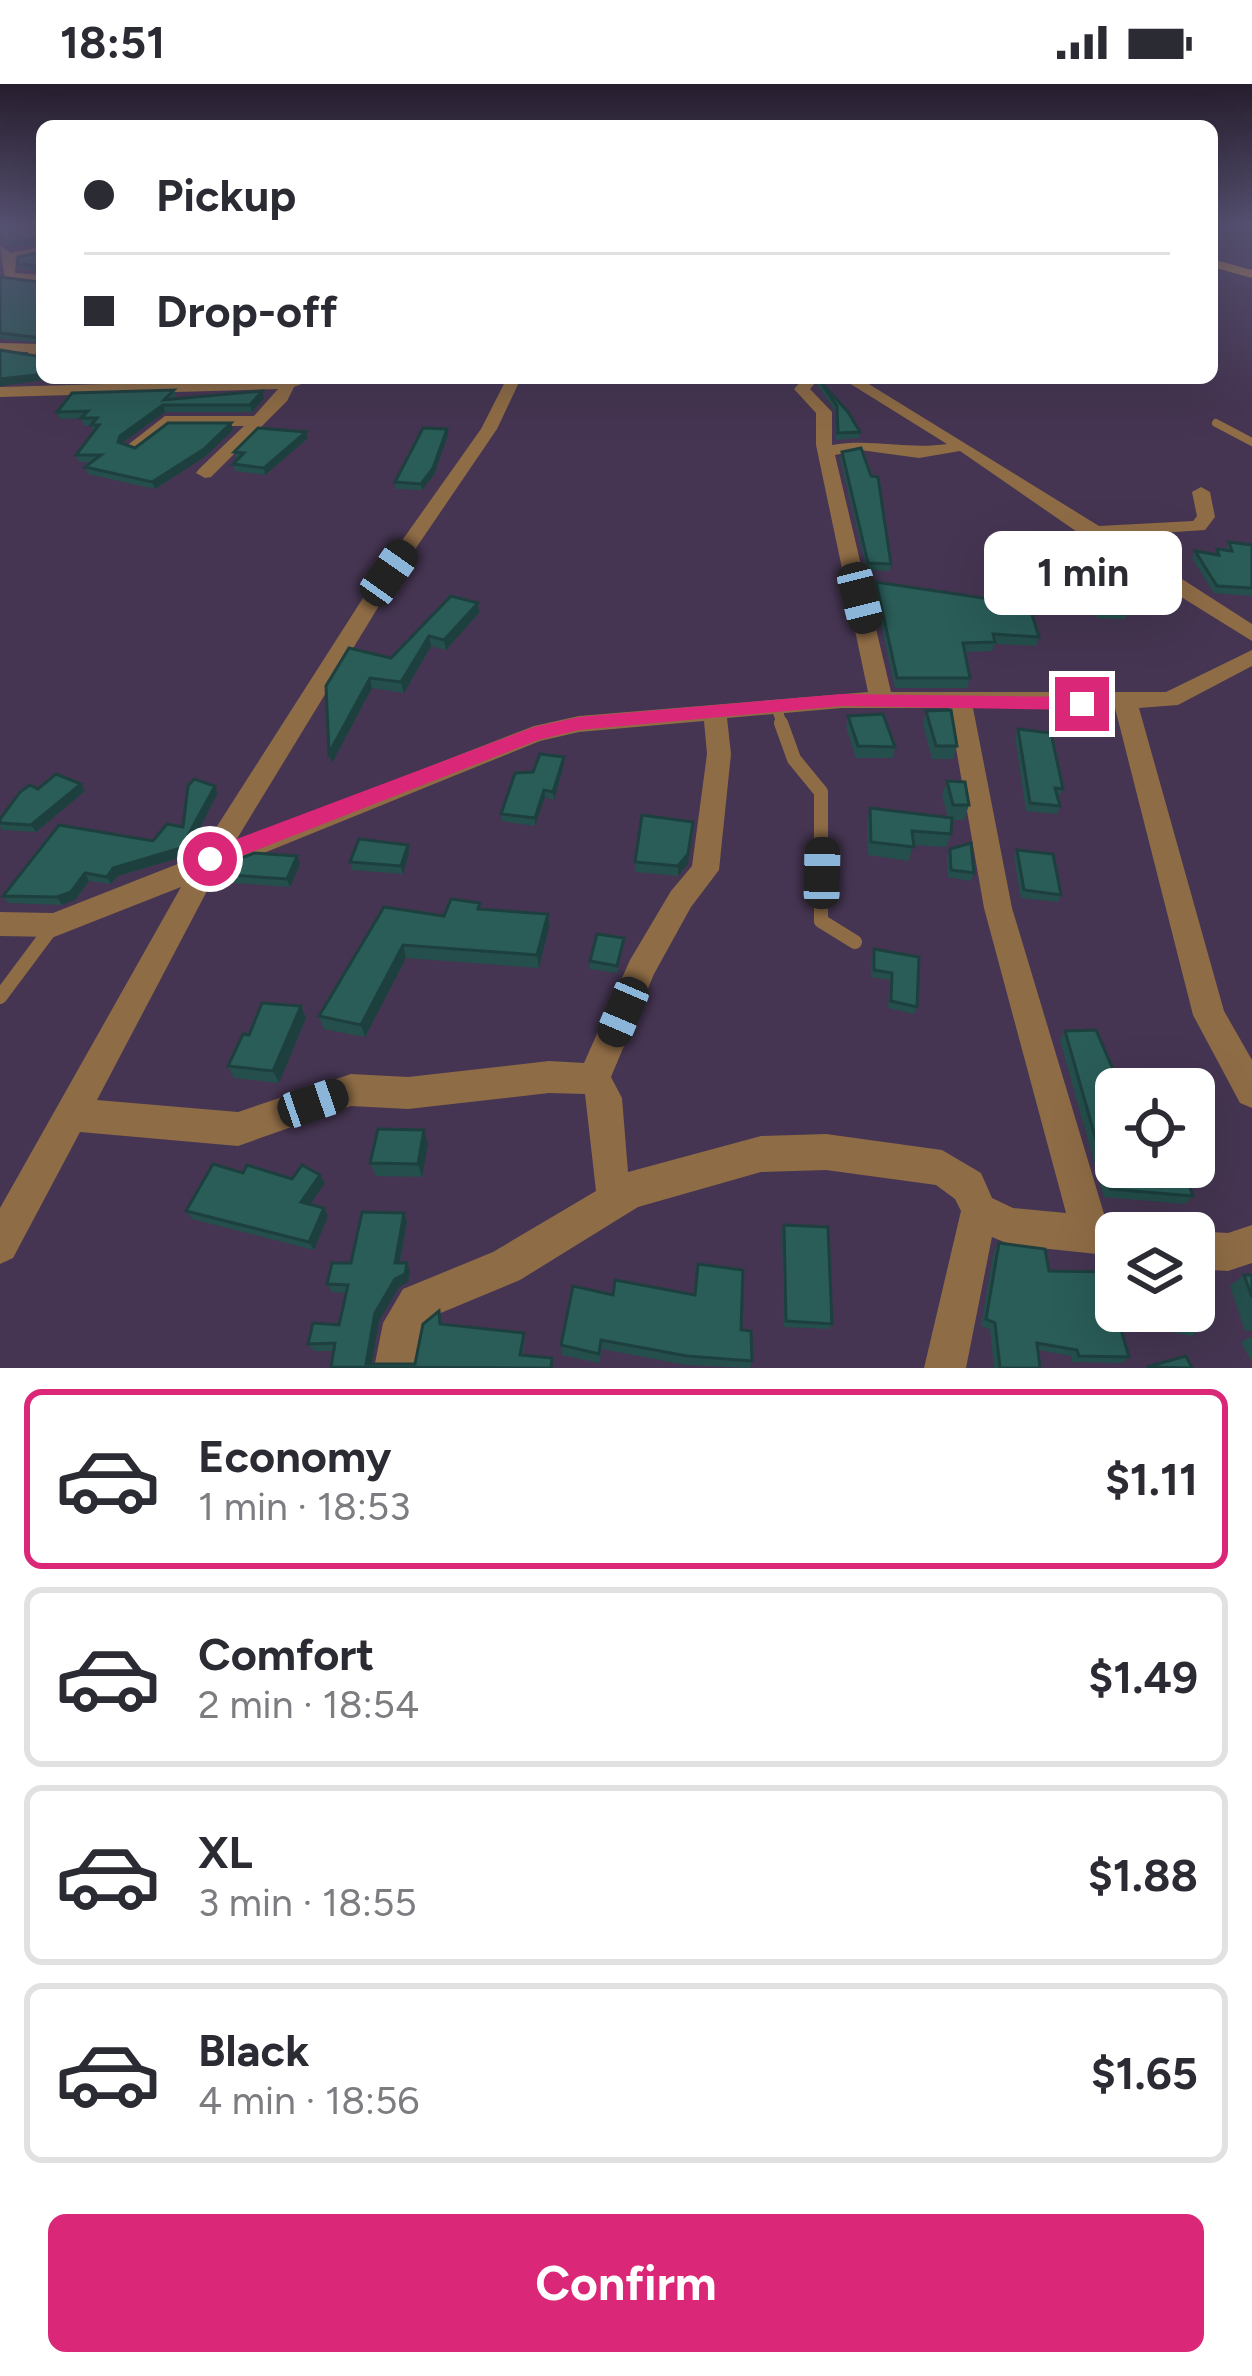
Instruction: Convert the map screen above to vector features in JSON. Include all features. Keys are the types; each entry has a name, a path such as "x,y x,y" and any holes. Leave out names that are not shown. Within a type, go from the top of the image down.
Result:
{"street":[{"path":"0,346 36,348"},
{"path":"0,392 38,384 288,384 282,398 205,473"},
{"path":"0,1246 210,859 389,573 489,429 511,384"},
{"path":"807,384 802,389 824,412 881,699"},
{"path":"858,384 963,446 1252,634"},
{"path":"133,447 165,421 255,422"},
{"path":"829,451 860,445 919,453 963,446"},
{"path":"1090,532 1198,526 1206,517 1201,492"},
{"path":"0,924 54,925 210,859 534,734 579,724 881,699 1126,704 1191,693 1252,657"},
{"path":"961,701 998,908 1096,1212"},
{"path":"1126,704 1209,1015 1252,1093"},
{"path":"594,1078 641,969 681,898 705,870 719,754 715,713"},
{"path":"72,1115 238,1129 351,1090 407,1093 549,1077 594,1078"},
{"path":"594,1078 605,1098 611,1183 630,1191"},
{"path":"395,1368 403,1323 417,1303 506,1266 630,1191 761,1154 826,1152 942,1168 968,1186 979,1211 945,1368"},
{"path":"979,1211 1011,1226 1095,1233"},
{"path":"1215,1251 1252,1244"}],"lane":[{"path":"1216,423 1252,442"},
{"path":"776,707 794,759 821,792 821,921 855,942"},
{"path":"0,997 54,925"}],"building":[{"path":"0,284 36,284 36,337 0,333"},
{"path":"0,350 36,356 36,375 0,379"},
{"path":"822,384 860,432 838,433 837,406"},
{"path":"174,390 164,400 262,391 250,405 163,405 120,436 118,442 135,448 168,423 231,423 204,449 152,482 85,467 101,455 76,455 99,425 91,425 97,418 81,418 88,411 57,412 72,393"},
{"path":"258,428 306,432 264,468 233,464 244,453 234,452"},
{"path":"423,428 447,429 433,468 421,484 395,482"},
{"path":"861,448 871,476 878,477 891,564 868,563 842,452"},
{"path":"1229,542 1252,545 1252,588 1217,586 1195,551 1219,555 1217,549 1232,551"},
{"path":"1089,580 1115,582 1128,612 1100,611"},
{"path":"876,582 1029,605 1039,637 993,634 995,642 963,643 970,678 897,678"},
{"path":"451,596 478,603 444,640 429,636 401,682 370,678 329,753 326,686 349,648 391,658"},
{"path":"951,710 957,746 936,746 926,711"},
{"path":"883,714 895,747 858,746 848,716"},
{"path":"1018,729 1051,733 1063,789 1055,788 1060,806 1030,803"},
{"path":"540,754 564,757 553,792 544,790 535,818 501,814 515,773 533,772"},
{"path":"56,774 81,784 31,825 0,823 20,792 30,785 38,789"},
{"path":"194,779 215,786 181,848 113,868 107,877 85,873 71,892 57,897 3,896 59,825 153,841 167,824 183,827 188,786"},
{"path":"947,781 965,782 969,805 953,805"},
{"path":"870,808 952,818 951,834 912,831 914,847 871,842"},
{"path":"642,815 693,822 688,854 678,866 635,862"},
{"path":"359,839 408,845 401,866 350,862"},
{"path":"971,843 974,873 951,870 950,849"},
{"path":"1017,850 1053,854 1061,895 1024,890"},
{"path":"254,853 297,856 287,879 231,875 239,859"},
{"path":"451,899 480,903 478,909 548,914 537,955 403,945 361,1025 319,1016 384,907 444,916"},
{"path":"597,934 624,938 617,966 590,961"},
{"path":"874,949 919,957 917,1007 891,1001 892,973 874,970"},
{"path":"262,1003 301,1006 273,1071 228,1066 243,1034 249,1035"},
{"path":"1096,1030 1112,1068 1095,1068 1095,1136 1065,1031"},
{"path":"378,1129 424,1130 418,1164 370,1163"},
{"path":"213,1164 243,1173 247,1165 292,1179 302,1165 320,1175 301,1202 324,1208 309,1242 186,1211"},
{"path":"1190,1188 1193,1196 1110,1189"},
{"path":"362,1212 404,1213 395,1263 407,1263 405,1274 395,1279 375,1313 366,1364 415,1364 423,1324 439,1311 440,1324 524,1333 520,1355 552,1358 551,1368 331,1367 335,1343 308,1344 313,1323 339,1325 348,1285 327,1284 332,1263 351,1263"},
{"path":"784,1225 828,1227 832,1324 786,1321"},
{"path":"999,1243 1045,1249 1049,1271 1095,1272 1095,1332 1122,1332 1129,1357 1079,1356 1077,1350 1037,1343 1040,1368 1000,1368 995,1323 986,1319"},
{"path":"698,1264 743,1270 741,1330 751,1331 752,1361 687,1356 601,1340 599,1354 561,1345 573,1286 613,1295 615,1280 695,1295"},
{"path":"1186,1356 1192,1368 1147,1367"}],"route":[{"path":"210,859 379,798 534,734 579,724 842,700 1082,704"}]}
